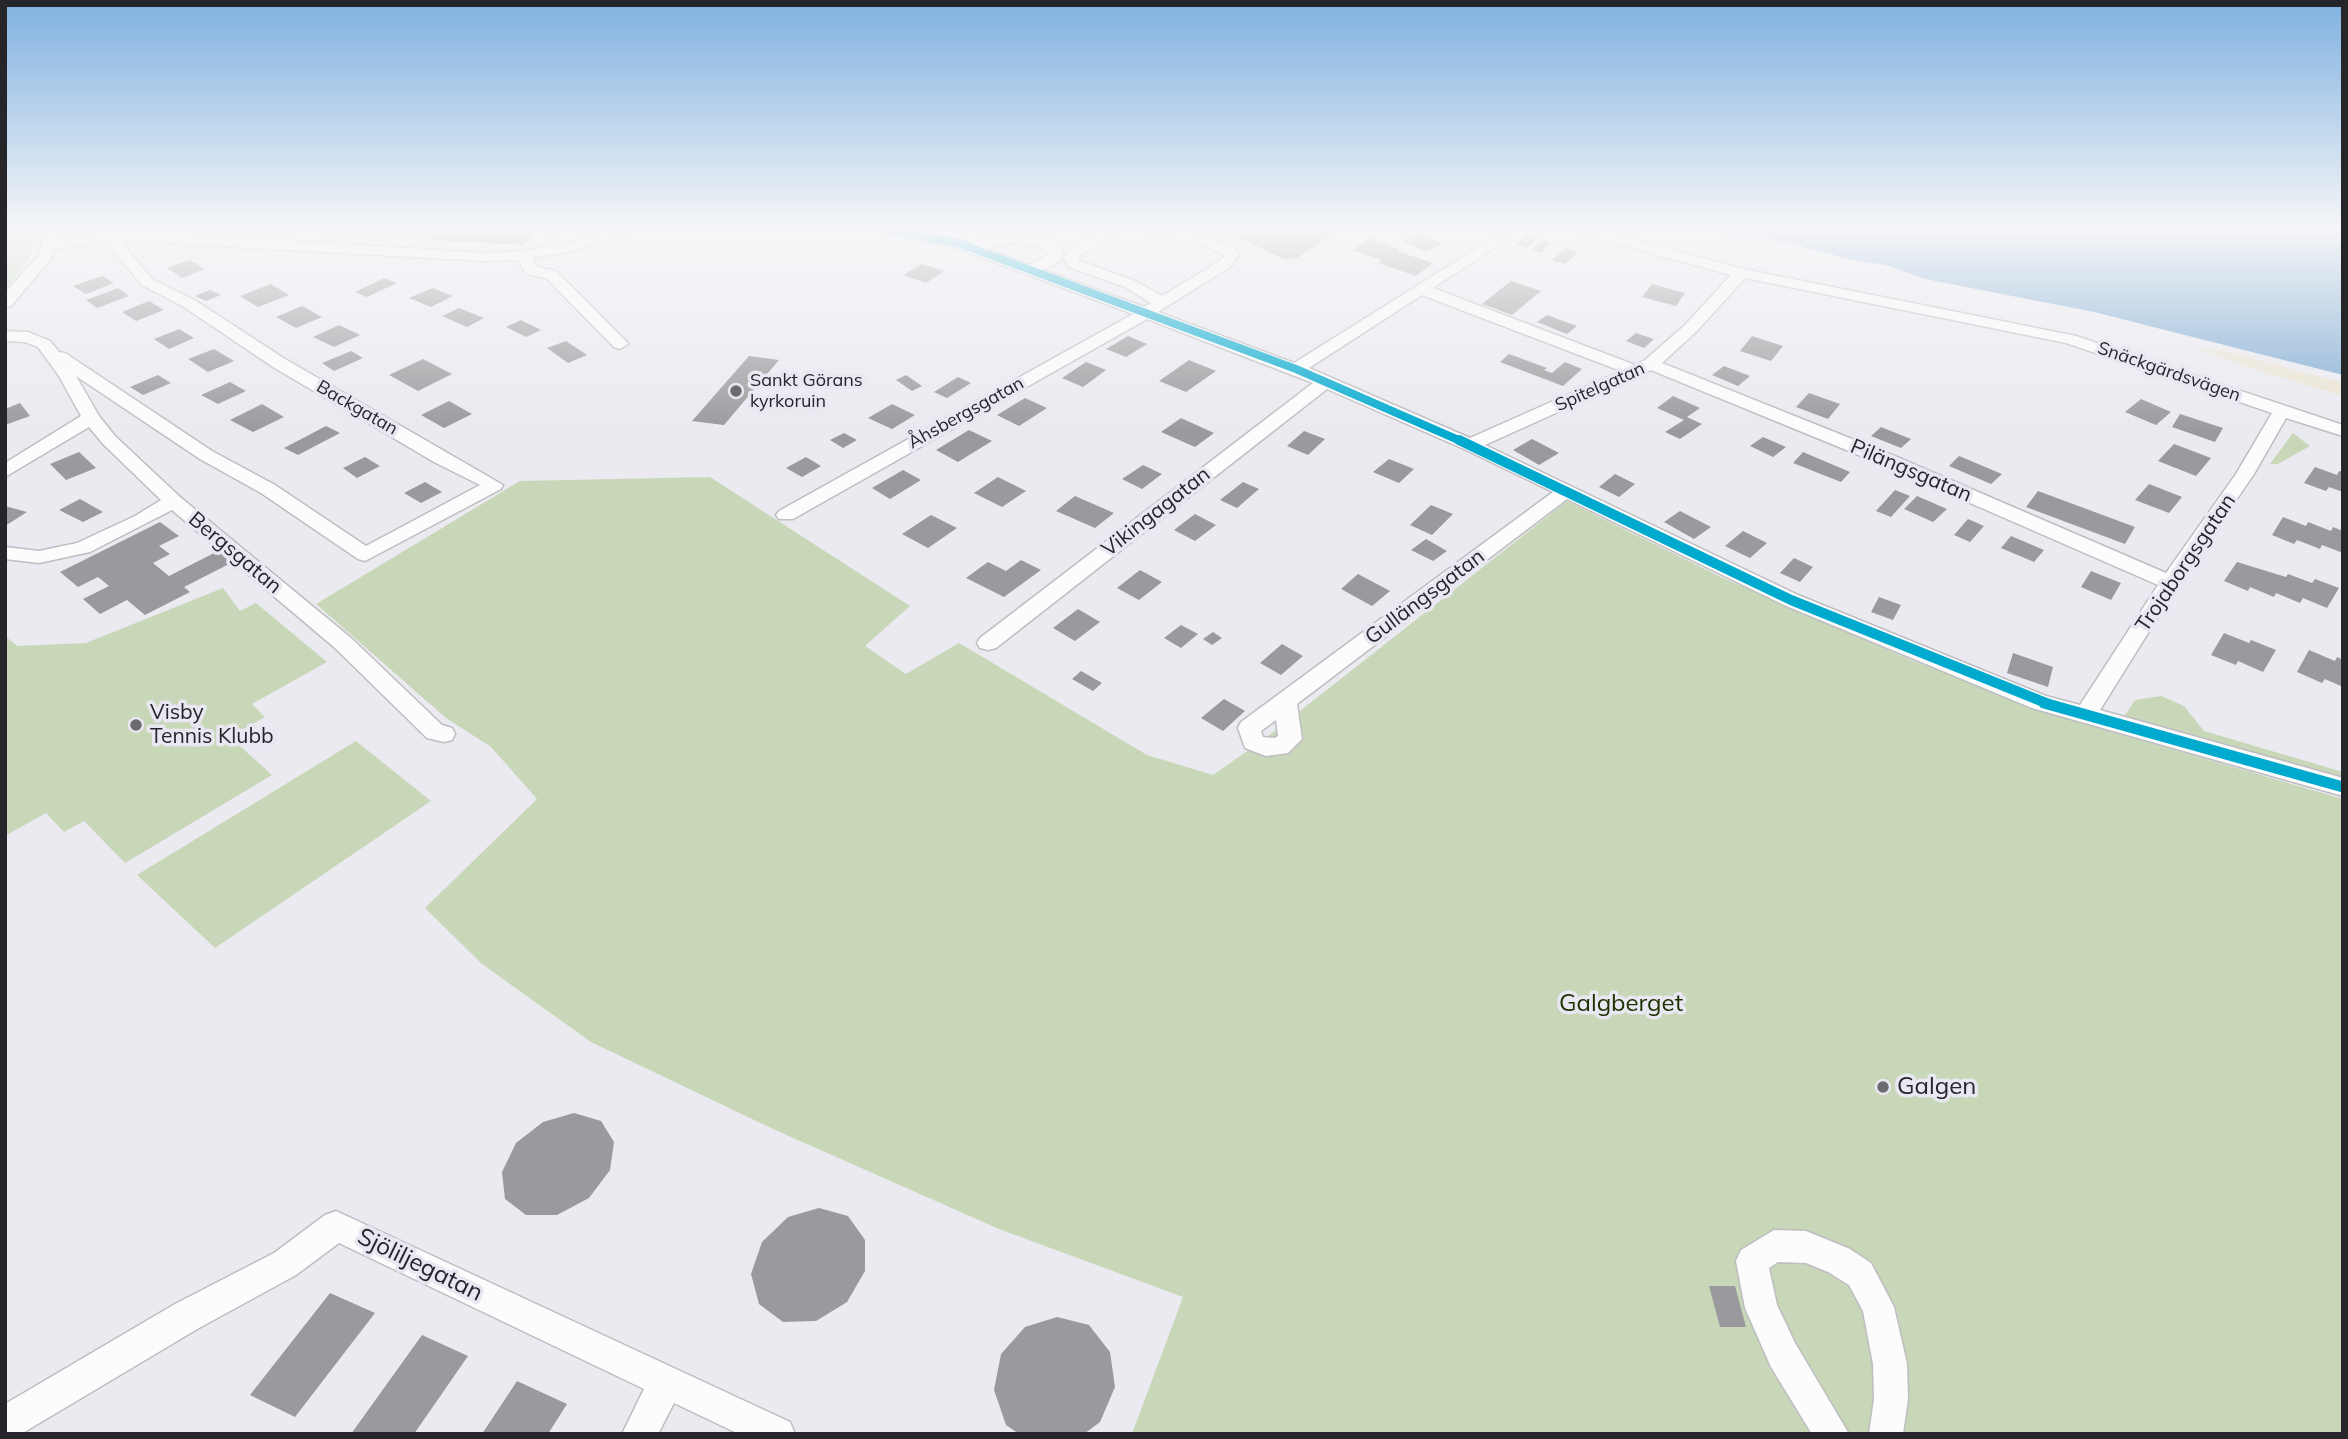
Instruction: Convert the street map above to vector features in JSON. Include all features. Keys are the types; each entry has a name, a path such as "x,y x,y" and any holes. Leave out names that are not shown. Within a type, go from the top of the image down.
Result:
{"street":[{"name":"Backgatan","path":"49,350 206,455 268,489 365,555 494,485 440,458 279,363 177,297"},
{"path":"574,297 620,344"},
{"path":"1120,297 1154,307 1470,445 1791,600 2040,702 2343,787"},
{"path":"1143,297 1154,307"},
{"name":"Åhsbergsgatan","path":"786,515 1170,297"},
{"path":"1296,369 1409,297"},
{"name":"Pilängsgatan","path":"1445,297 1643,367 1890,461 2170,582"},
{"name":"Spitelgatan","path":"1470,445 1643,367 1690,329 1719,297"},
{"name":"Snäckgärdsvägen","path":"1861,297 2070,339 2343,431"},
{"path":"5,336 28,337 44,344 49,350"},
{"name":"Bergsgatan","path":"49,350 91,418 109,439 173,501 342,643 435,732 443,734"},
{"name":"Vikingagatan","path":"988,643 1325,382"},
{"name":"Trojaborgsgatan","path":"2086,714 2170,582 2245,474 2282,410"},
{"path":"5,471 91,418"},
{"name":"Gullängsgatan","path":"1285,701 1565,492"},
{"path":"5,553 38,557 83,548 142,520 173,501"},
{"name":"Sjöliljegatan","path":"5,1424 187,1316 285,1264 337,1226 778,1434"},
{"path":"1832,1434 1783,1355 1761,1308 1752,1261 1774,1246 1806,1247 1839,1260 1860,1274 1878,1307 1889,1364 1891,1399 1886,1434"},
{"path":"639,1434 666,1382"}],"green space":[{"path":"2293,433 2310,446 2278,464 2270,464"},
{"name":"Galgberget","path":"710,477 910,606 865,646 906,674 959,643 1147,755 1213,775 1263,740 1567,501 1723,578 1913,661 2082,723 2343,799 2343,1434 1132,1434 1183,1297 999,1229 773,1129 591,1042 482,964 425,908 537,799 491,747 446,718 316,604 520,481"},
{"name":"Visby Tennis Klubb","path":"223,588 240,611 256,603 327,662 252,704 265,717 230,737 272,775 125,863 84,821 64,832 46,813 5,836 5,636 17,646 86,643"},
{"path":"2161,696 2184,706 2204,731 2343,772 2343,783 2123,718 2135,700"},
{"name":"Visby Tennis Klubb","path":"356,741 431,801 215,948 137,875"}],"sand":[{"path":"2198,348 2221,350 2343,383 2343,396 2247,367"}],"water":[{"path":"2018,297 2343,297 2343,375 2094,312"}],"building":[{"path":"94,297 126,297 97,308 86,300"},
{"path":"198,297 216,297 206,301"},
{"path":"242,297 283,297 258,307"},
{"path":"411,297 451,297 431,307 409,298"},
{"path":"1491,297 1534,297 1512,315 1482,304"},
{"path":"1643,297 1682,297 1676,306"},
{"path":"149,301 164,310 136,321 122,312"},
{"path":"302,306 322,317 296,328 276,317"},
{"path":"459,308 484,318 467,327 442,316"},
{"path":"1547,315 1577,326 1567,334 1537,322"},
{"path":"521,320 541,330 526,337 506,327"},
{"path":"339,325 360,335 334,347 313,337"},
{"path":"179,329 194,338 169,349 154,339"},
{"path":"1636,333 1654,339 1644,348 1626,341"},
{"path":"1128,336 1147,344 1126,357 1106,349"},
{"path":"1752,336 1783,346 1771,361 1740,351"},
{"path":"566,341 587,355 568,363 547,348"},
{"path":"214,349 234,361 208,372 188,359"},
{"path":"351,351 363,358 334,371 322,363"},
{"path":"1509,354 1547,368 1544,370 1552,373 1565,362 1582,369 1563,386 1500,362"},
{"name":"Sankt Görans kyrkoruin","path":"749,356 779,360 724,425 692,421"},
{"path":"423,359 452,374 418,391 389,375"},
{"path":"1189,360 1216,371 1186,392 1159,381"},
{"path":"1086,362 1106,370 1083,387 1062,378"},
{"path":"1724,366 1750,376 1738,386 1712,375"},
{"path":"158,375 171,383 143,395 130,387"},
{"path":"906,375 922,386 912,391 896,380"},
{"path":"958,377 971,383 947,398 934,392"},
{"path":"230,382 246,391 218,404 201,395"},
{"path":"1809,393 1840,404 1828,419 1796,407"},
{"path":"1673,396 1700,408 1687,417 1702,424 1680,439 1665,432 1684,420 1657,408"},
{"path":"1025,398 1047,408 1019,426 997,415"},
{"path":"2141,399 2171,412 2156,425 2125,412"},
{"path":"449,401 472,414 444,428 421,415"},
{"path":"20,403 30,416 5,425 5,409"},
{"path":"262,404 284,417 253,432 230,420"},
{"path":"892,404 915,415 892,429 868,418"},
{"path":"2180,414 2223,428 2215,442 2172,427"},
{"path":"1181,418 1214,433 1195,447 1161,432"},
{"path":"326,426 340,433 298,455 284,448"},
{"path":"1881,427 1911,439 1901,448 1871,436"},
{"path":"969,430 992,441 958,462 936,450"},
{"path":"1304,431 1325,439 1308,455 1287,446"},
{"path":"844,433 857,440 843,448 830,440"},
{"path":"1763,437 1786,447 1773,457 1750,446"},
{"path":"1532,439 1559,453 1539,465 1513,450"},
{"path":"2174,444 2211,458 2196,476 2158,461"},
{"path":"79,452 96,468 66,480 50,464"},
{"path":"1803,452 1850,472 1841,482 1793,463"},
{"path":"1959,456 2002,474 1991,484 1949,466"},
{"path":"365,457 380,466 357,478 343,468"},
{"path":"806,457 821,466 802,477 786,468"},
{"path":"1389,459 1414,469 1399,483 1373,472"},
{"path":"1143,465 1162,474 1142,489 1122,479"},
{"path":"2315,467 2337,475 2339,471 2343,472 2343,492 2329,487 2326,491 2304,483"},
{"path":"903,470 921,480 890,499 872,488"},
{"path":"1615,474 1635,484 1619,497 1599,487"},
{"path":"998,477 1026,491 1002,507 974,493"},
{"path":"425,482 442,492 421,503 404,493"},
{"path":"1243,482 1259,489 1237,508 1220,500"},
{"path":"2149,484 2182,497 2169,513 2135,500"},
{"path":"1895,490 1910,496 1891,517 1876,511"},
{"path":"2038,491 2135,527 2125,544 2026,507"},
{"path":"1075,496 1114,513 1095,528 1056,511"},
{"path":"1917,496 1947,509 1933,522 1904,509"},
{"path":"80,499 103,512 83,522 59,510"},
{"path":"1431,505 1453,514 1432,535 1410,525"},
{"path":"5,506 27,512 5,526"},
{"path":"1680,511 1711,527 1694,539 1664,522"},
{"path":"1195,514 1216,525 1195,541 1174,530"},
{"path":"931,515 957,528 928,548 902,534"},
{"path":"2283,517 2306,526 2308,522 2331,531 2333,527 2343,531 2343,553 2322,545 2320,549 2297,540 2294,544 2272,535"},
{"path":"1968,519 1984,526 1970,542 1954,535"},
{"path":"160,522 179,536 159,546 170,554 153,563 169,576 218,551 233,562 184,587 190,592 145,615 127,600 100,614 83,599 109,586 98,577 78,587 60,572"},
{"path":"1743,531 1767,543 1750,558 1725,546"},
{"path":"2011,536 2044,550 2034,562 2001,548"},
{"path":"1426,539 1447,551 1433,561 1411,550"},
{"path":"1794,558 1813,567 1800,582 1780,573"},
{"path":"1021,560 1041,570 1004,597 966,578 988,562 1006,571"},
{"path":"2237,562 2286,577 2288,574 2312,583 2315,579 2339,588 2327,608 2303,598 2300,603 2276,593 2274,597 2250,587 2248,591 2224,581"},
{"path":"1140,570 1162,582 1139,600 1117,588"},
{"path":"2091,571 2121,583 2111,600 2081,587"},
{"path":"1358,574 1390,591 1372,606 1341,589"},
{"path":"1879,597 1901,605 1893,620 1871,612"},
{"path":"1078,609 1100,622 1075,641 1053,628"},
{"path":"1181,625 1198,634 1181,648 1164,638"},
{"path":"1213,632 1222,638 1212,645 1203,639"},
{"path":"2224,633 2276,650 2263,672 2238,661 2236,665 2211,655"},
{"path":"1282,644 1303,656 1281,675 1260,663"},
{"path":"2309,650 2335,661 2337,657 2343,660 2343,687 2325,679 2322,683 2297,672"},
{"path":"2013,653 2053,667 2048,687 2007,673"},
{"path":"1081,671 1102,683 1093,691 1072,679"},
{"path":"1224,699 1245,711 1223,731 1201,718"},
{"path":"574,1113 601,1121 614,1142 610,1170 589,1198 557,1215 526,1215 505,1199 502,1172 516,1143 543,1122"},
{"path":"819,1208 848,1216 865,1240 865,1271 847,1302 816,1321 783,1322 759,1304 751,1274 762,1242 788,1217"},
{"path":"1709,1286 1735,1286 1746,1327 1720,1327"},
{"path":"330,1293 375,1313 295,1417 250,1395"},
{"path":"1057,1317 1089,1325 1110,1352 1115,1387 1100,1422 1084,1434 1019,1434 1006,1425 994,1390 1001,1354 1025,1327"},
{"path":"422,1335 468,1356 414,1434 351,1434"},
{"path":"517,1381 567,1404 548,1434 482,1434"}],"transit line":[{"path":"1103,297 1296,369 1470,445 1791,600 2040,702 2343,787"}],"place":[{"name":"Sankt Görans kyrkoruin","path":"736,391"},
{"name":"Visby Tennis Klubb","path":"136,725"},
{"name":"Galgen","path":"1883,1087"}]}
